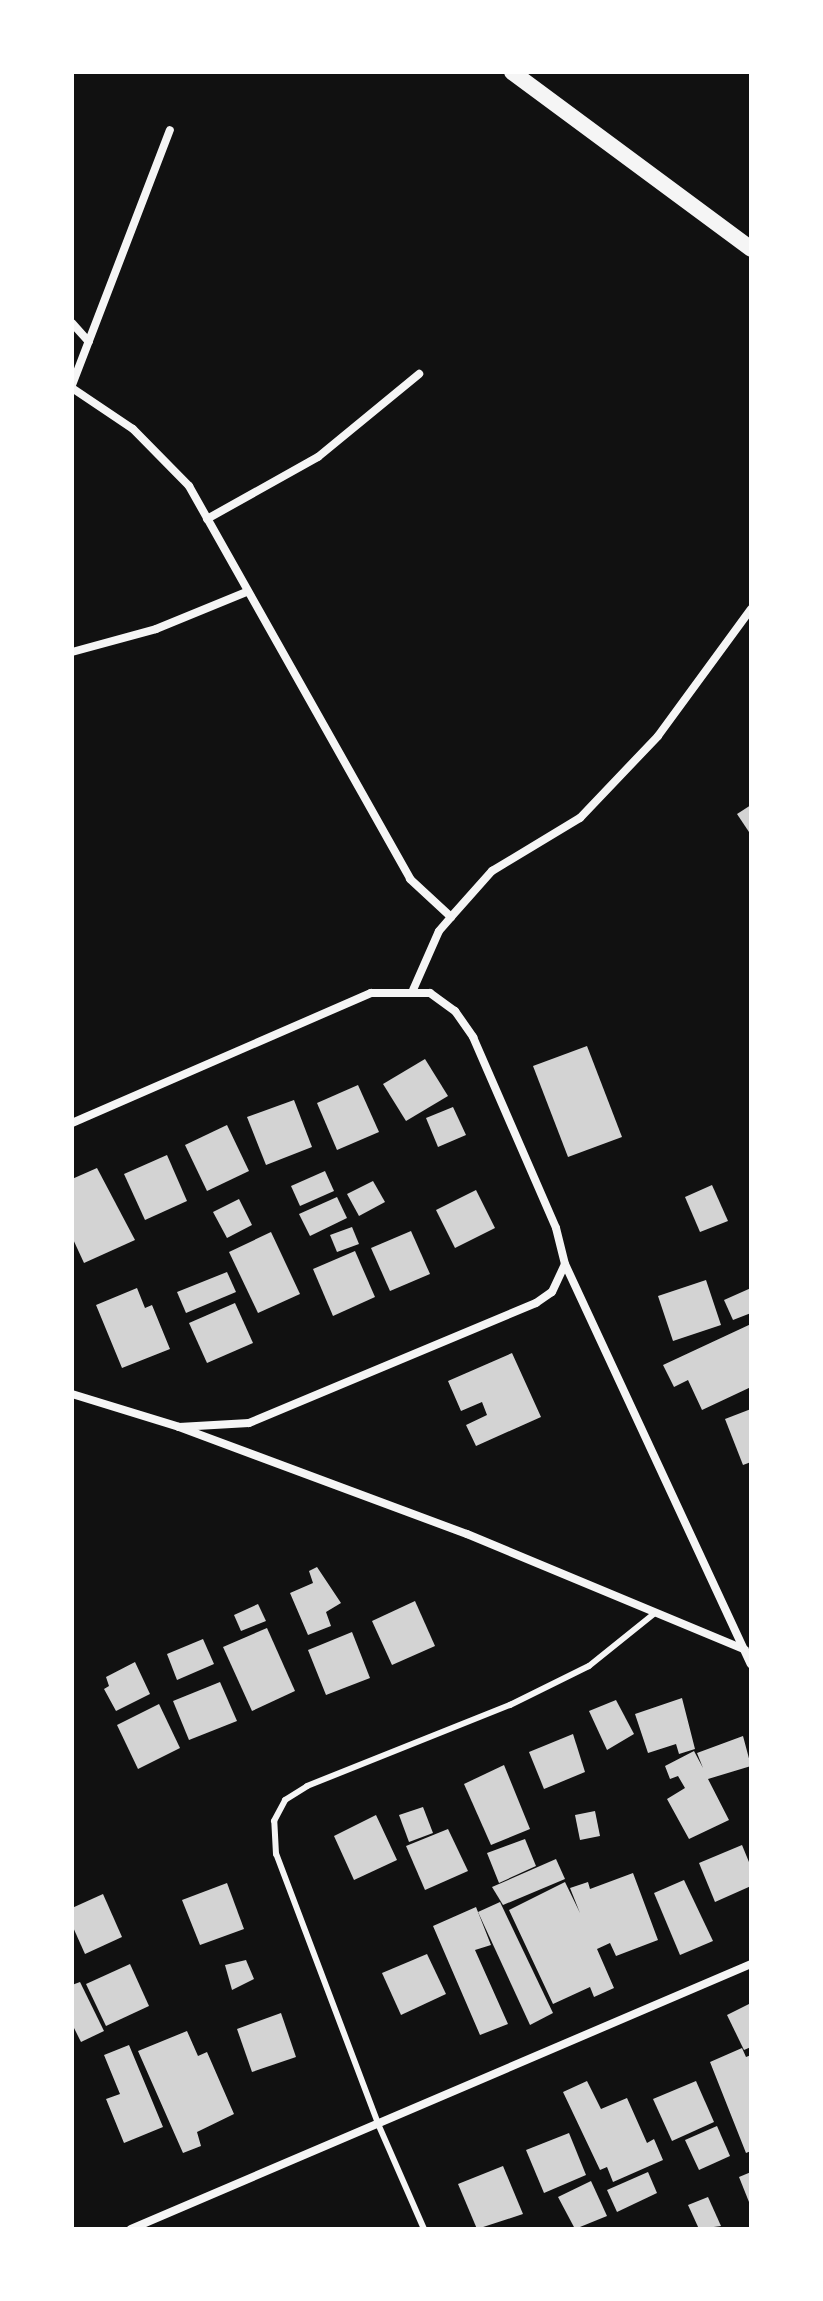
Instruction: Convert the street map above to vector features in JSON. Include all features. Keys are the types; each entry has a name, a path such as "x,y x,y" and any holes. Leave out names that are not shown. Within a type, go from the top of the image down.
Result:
{"main road":[{"path":"512,72 751,249"}],"street":[{"path":"170,130 72,386 133,429 189,486 410,879 451,917"},
{"path":"72,323 89,342"},
{"path":"207,519 318,457 419,374"},
{"path":"72,652 156,629 246,592"},
{"path":"413,990 439,931 451,917 492,871 580,818 658,736 751,609"},
{"path":"72,1123 371,993 413,990 443,1002 468,1029 556,1228 565,1264 751,1664"},
{"path":"179,1427 229,1427 281,1413 536,1303 557,1286 565,1264"},
{"path":"72,1394 179,1427 467,1534 748,1652"},
{"path":"131,2229 379,2126 751,1964"}],"lane":[{"path":"424,2229 379,2126 276,1854 274,1821 285,1800 341,1772 510,1705 589,1666 655,1613"}],"building":[{"path":"751,805 751,835 737,814"},
{"path":"587,1046 622,1137 568,1157 533,1066"},
{"path":"425,1059 448,1096 406,1121 383,1084"},
{"path":"358,1085 379,1132 337,1150 317,1103"},
{"path":"294,1100 312,1147 266,1165 247,1117"},
{"path":"453,1107 466,1135 438,1147 426,1118"},
{"path":"227,1125 249,1171 207,1191 185,1145"},
{"path":"167,1155 187,1201 145,1220 124,1174"},
{"path":"97,1168 135,1240 84,1263 72,1237 72,1179"},
{"path":"325,1171 334,1191 300,1206 291,1186"},
{"path":"373,1181 385,1202 359,1216 347,1194"},
{"path":"712,1185 728,1221 700,1232 685,1197"},
{"path":"476,1190 495,1228 455,1248 436,1210"},
{"path":"337,1197 347,1218 310,1236 299,1214"},
{"path":"239,1199 252,1225 227,1238 213,1212"},
{"path":"352,1227 359,1244 337,1252 330,1235"},
{"path":"411,1231 430,1274 390,1291 371,1248"},
{"path":"271,1232 300,1294 258,1313 229,1252"},
{"path":"355,1251 375,1297 333,1316 313,1269"},
{"path":"227,1272 236,1292 186,1313 177,1292"},
{"path":"706,1280 721,1325 673,1341 658,1296"},
{"path":"137,1288 145,1308 152,1305 170,1349 122,1368 96,1305"},
{"path":"751,1288 751,1313 733,1320 724,1300"},
{"path":"235,1303 253,1343 207,1363 189,1323"},
{"path":"751,1324 751,1387 702,1410 688,1380 674,1387 663,1365"},
{"path":"512,1353 541,1417 476,1446 466,1425 487,1415 482,1402 461,1411 448,1381"},
{"path":"751,1409 751,1462 743,1465 725,1419"},
{"path":"317,1567 341,1603 326,1612 331,1626 308,1635 290,1593 313,1583 309,1571"},
{"path":"415,1601 435,1646 392,1665 372,1621"},
{"path":"258,1604 266,1621 241,1631 234,1615"},
{"path":"267,1628 295,1691 252,1711 223,1647"},
{"path":"352,1632 370,1678 326,1695 308,1650"},
{"path":"203,1639 214,1664 177,1680 167,1654"},
{"path":"135,1662 150,1694 116,1711 104,1689 109,1686 106,1677"},
{"path":"220,1682 237,1721 189,1740 173,1701"},
{"path":"682,1698 695,1749 679,1754 676,1744 648,1753 635,1714"},
{"path":"616,1700 634,1734 607,1750 589,1711"},
{"path":"159,1704 180,1748 138,1769 117,1725"},
{"path":"573,1734 585,1772 544,1789 529,1752"},
{"path":"743,1736 751,1766 708,1779 729,1820 689,1839 667,1799 685,1788 678,1776 670,1779 665,1766 694,1751 703,1768 697,1753"},
{"path":"504,1765 530,1829 491,1845 464,1784"},
{"path":"423,1807 433,1833 409,1842 399,1815"},
{"path":"595,1811 600,1836 580,1840 575,1815"},
{"path":"376,1815 397,1860 354,1880 334,1836"},
{"path":"448,1829 468,1871 425,1890 406,1846"},
{"path":"525,1839 536,1866 499,1883 487,1853"},
{"path":"742,1845 751,1867 751,1886 715,1902 699,1863"},
{"path":"556,1859 565,1879 503,1905 492,1887"},
{"path":"633,1873 658,1940 616,1956 610,1943 597,1949 614,1988 594,1997 590,1987 553,2004 509,1910 565,1882 580,1913 570,1888 588,1882 590,1889"},
{"path":"684,1880 713,1941 680,1955 654,1893"},
{"path":"227,1883 244,1929 200,1945 182,1900"},
{"path":"103,1894 122,1937 85,1954 72,1925 72,1908"},
{"path":"500,1902 553,2013 530,2025 478,1912"},
{"path":"476,1907 491,1945 475,1950 508,2024 480,2035 433,1926"},
{"path":"427,1954 446,1994 401,2015 382,1973"},
{"path":"246,1960 254,1979 232,1990 225,1965"},
{"path":"130,1964 149,2006 106,2026 86,1984"},
{"path":"80,1982 104,2031 81,2042 72,2024 72,1985"},
{"path":"749,2004 751,2047 744,2050 727,2015"},
{"path":"281,2013 296,2057 252,2072 237,2029"},
{"path":"187,2031 198,2056 207,2052 234,2114 197,2132 201,2146 183,2153 138,2051"},
{"path":"129,2045 163,2127 124,2143 106,2099 120,2094 104,2055"},
{"path":"742,2048 746,2057 751,2055 751,2151 746,2153 710,2062"},
{"path":"587,2081 601,2109 627,2098 647,2143 654,2139 663,2160 613,2182 607,2167 600,2170 563,2092"},
{"path":"696,2081 714,2122 672,2141 653,2099"},
{"path":"717,2126 730,2156 699,2170 685,2140"},
{"path":"569,2133 586,2175 544,2193 526,2150"},
{"path":"503,2166 523,2214 477,2229 458,2184"},
{"path":"648,2172 657,2193 617,2212 607,2190"},
{"path":"751,2172 751,2207 739,2177"},
{"path":"591,2181 607,2216 575,2229 558,2197"},
{"path":"708,2197 721,2226 699,2229 688,2205"}]}
